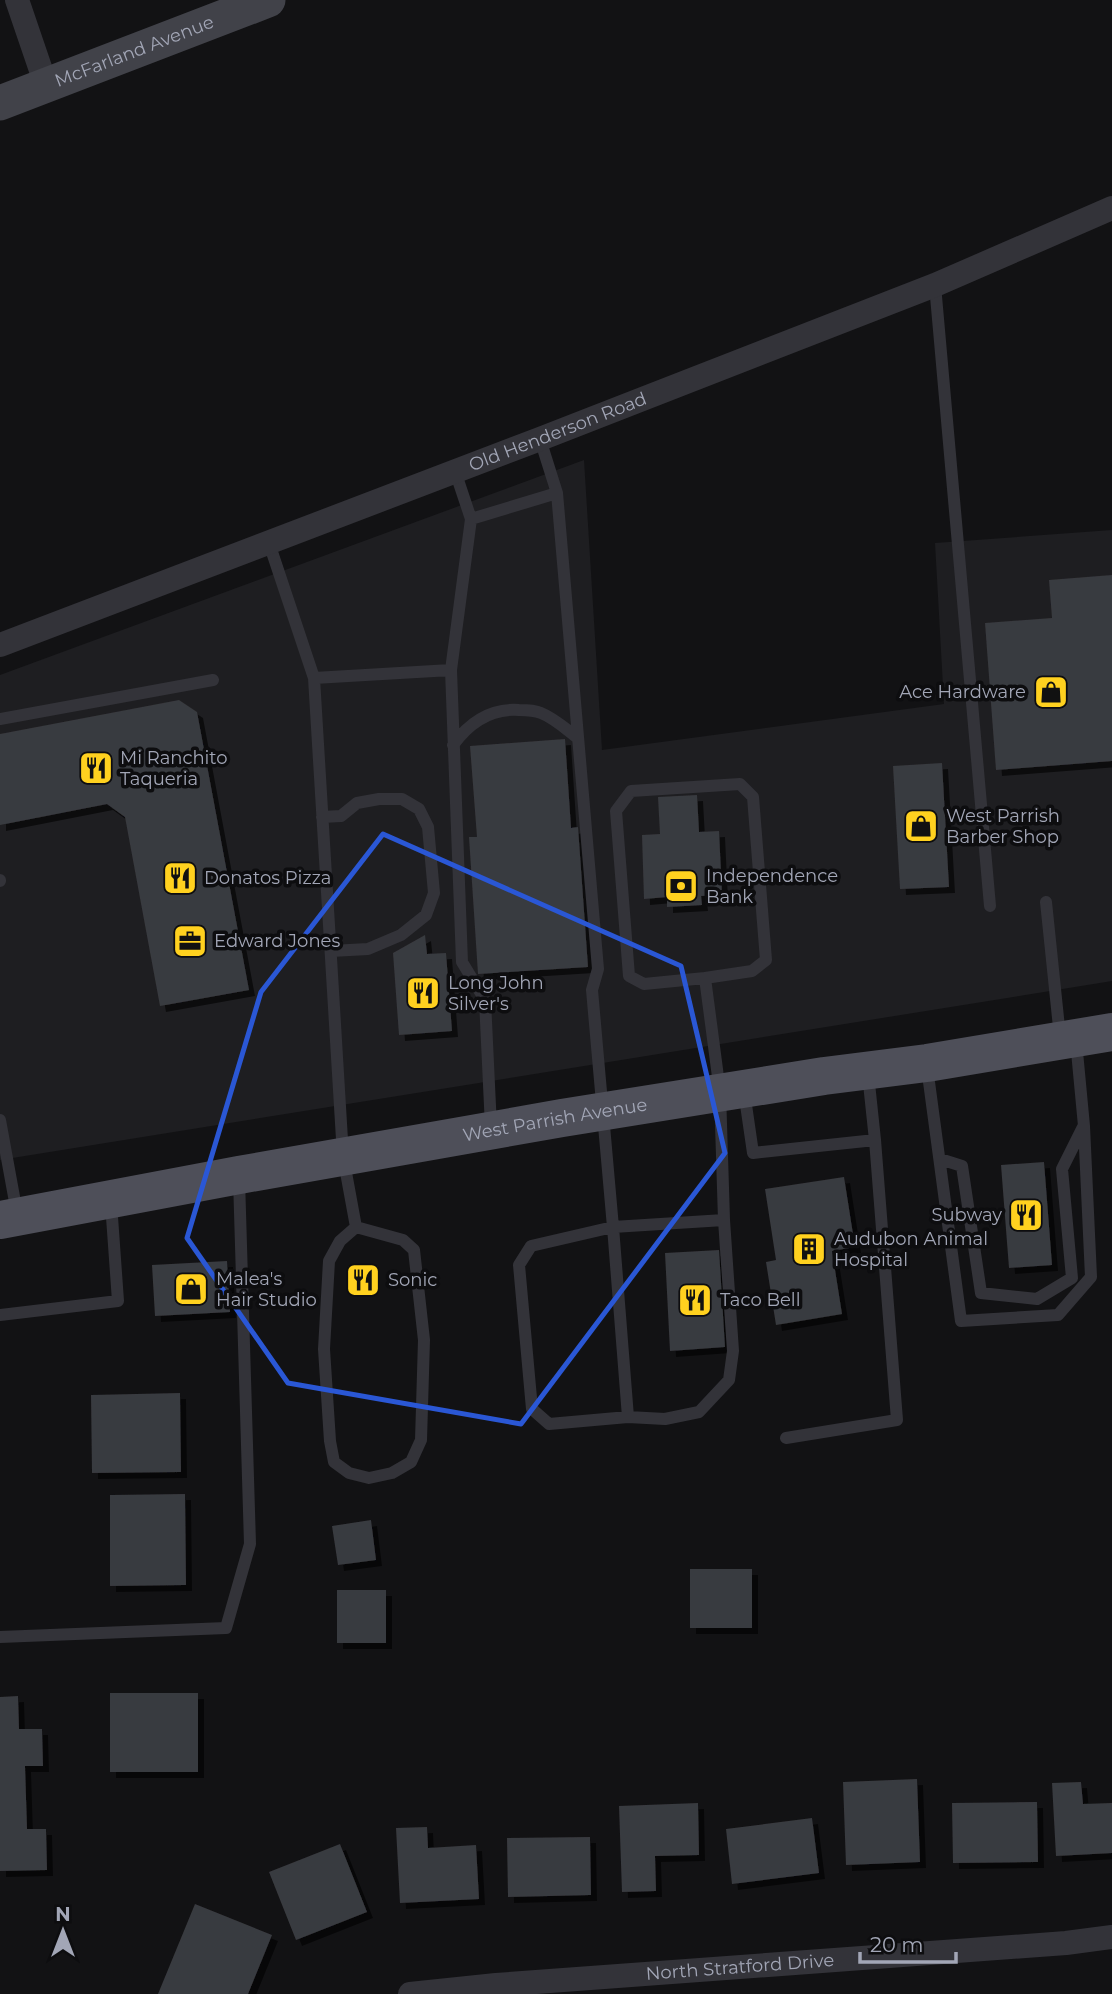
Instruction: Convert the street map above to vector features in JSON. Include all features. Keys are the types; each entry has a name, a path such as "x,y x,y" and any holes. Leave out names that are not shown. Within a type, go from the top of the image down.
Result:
{"main road":[{"name":"West Parrish Avenue","path":"9,1218 491,1130 732,1090 927,1063 1083,1036"}],"street":[{"path":"17,0 46,85"},
{"name":"McFarland Avenue","path":"0,103 268,0"},
{"name":"Old Henderson Road","path":"0,646 935,285 1112,208"},
{"name":"North Stratford Drive","path":"410,1994 496,1985 1066,1943 1112,1937"}],"lane":[{"path":"935,285 990,905"},
{"path":"540,439 557,493 598,968 592,989 628,1418"},
{"path":"454,471 471,519 451,670 462,962 485,1000 491,1130"},
{"path":"471,519 557,493"},
{"path":"270,543 314,678 343,1156 356,1227"},
{"path":"314,678 451,670"},
{"path":"0,719 214,680"},
{"path":"453,745 460,735 480,719 492,713 512,710 542,713 579,738"},
{"path":"740,784 753,797 766,960 752,971 705,978 644,984 629,975 617,811 631,791 740,784"},
{"path":"323,817 341,816 357,803 379,799 401,799 419,809 428,827 434,893 426,915 401,935 368,949 331,951"},
{"path":"927,1063 961,1321 1058,1315 1091,1278 1083,1036 1046,902"},
{"path":"705,978 732,1090 753,1153 876,1140"},
{"path":"786,1438 897,1420 876,1140 868,1070"},
{"path":"724,1220 613,1227 531,1246 519,1265 532,1409 549,1424 628,1418 665,1419 699,1412 729,1380 733,1351 724,1220 732,1090"},
{"path":"0,1120 9,1218"},
{"path":"940,1158 962,1166 981,1293 1037,1299 1073,1278 1062,1169 1084,1126"},
{"path":"0,1637 226,1628 250,1545 239,1175"},
{"path":"0,1315 118,1301 111,1199"},
{"path":"356,1227 403,1240 414,1250 424,1340 421,1440 411,1462 392,1473 369,1478 349,1473 334,1462 330,1441 324,1349 329,1261 340,1241 356,1227"}],"highlighted area":[{"path":"383,834 681,966 725,1153 521,1424 288,1383 187,1238 261,992"}],"shaded area":[{"path":"584,460 602,750 944,704 935,543 1112,530 1112,981 0,1160 0,675"}],"building":[{"name":"Ace Hardware","path":"1112,575 1112,761 996,770 985,623 1052,618 1049,580"},
{"path":"179,700 197,712 249,990 160,1006 125,817 107,804 0,825 0,734"},
{"path":"565,739 571,828 578,827 588,967 478,974 469,837 477,837 470,746"},
{"name":"West Parrish Barber Shop","path":"942,763 949,887 900,889 893,766"},
{"path":"697,795 699,832 719,831 722,895 701,896 702,905 667,907 667,897 644,899 642,835 660,834 658,797"},
{"name":"Long John Silver's","path":"425,935 427,954 446,953 452,1031 399,1035 393,953"},
{"name":"Subway","path":"1044,1162 1052,1265 1009,1268 1001,1165"},
{"name":"Audubon Animal Hospital","path":"844,1177 855,1247 832,1251 842,1314 776,1325 766,1262 776,1260 765,1189"},
{"name":"Taco Bell","path":"719,1250 725,1347 670,1351 665,1253"},
{"name":"Malea's Hair Studio","path":"227,1261 230,1312 155,1316 152,1265"},
{"path":"180,1393 181,1472 92,1473 91,1395"},
{"path":"185,1494 186,1585 110,1586 110,1495"},
{"path":"371,1520 376,1560 338,1565 332,1526"},
{"path":"690,1569 752,1569 752,1628 690,1628"},
{"path":"337,1590 386,1590 386,1643 337,1643"},
{"path":"110,1693 198,1693 198,1772 110,1772"},
{"path":"18,1696 19,1729 42,1729 43,1766 25,1766 27,1829 46,1829 47,1870 0,1871 0,1697"},
{"path":"917,1779 920,1862 846,1865 843,1782"},
{"path":"1081,1782 1083,1804 1112,1803 1112,1853 1056,1856 1052,1783"},
{"path":"1037,1802 1038,1862 953,1863 952,1803"},
{"path":"698,1803 699,1855 655,1856 656,1891 622,1892 619,1806"},
{"path":"812,1818 819,1873 732,1884 726,1829"},
{"path":"427,1827 428,1848 476,1845 479,1899 400,1903 396,1828"},
{"path":"590,1837 591,1895 508,1897 507,1838"},
{"path":"340,1844 367,1912 296,1940 269,1872"},
{"path":"195,1904 272,1935 248,1994 158,1994"}],"place":[{"name":"Ace Hardware","path":"1051,692"},
{"name":"Mi Ranchito Taqueria","path":"96,768"},
{"name":"West Parrish Barber Shop","path":"921,826"},
{"name":"Donatos Pizza","path":"180,878"},
{"name":"Independence Bank","path":"681,886"},
{"name":"Edward Jones","path":"190,941"},
{"name":"Long John Silver's","path":"423,993"},
{"name":"Subway","path":"1026,1215"},
{"name":"Audubon Animal Hospital","path":"809,1249"},
{"name":"Sonic","path":"363,1280"},
{"name":"Malea's Hair Studio","path":"191,1289"},
{"name":"Taco Bell","path":"695,1300"}]}
